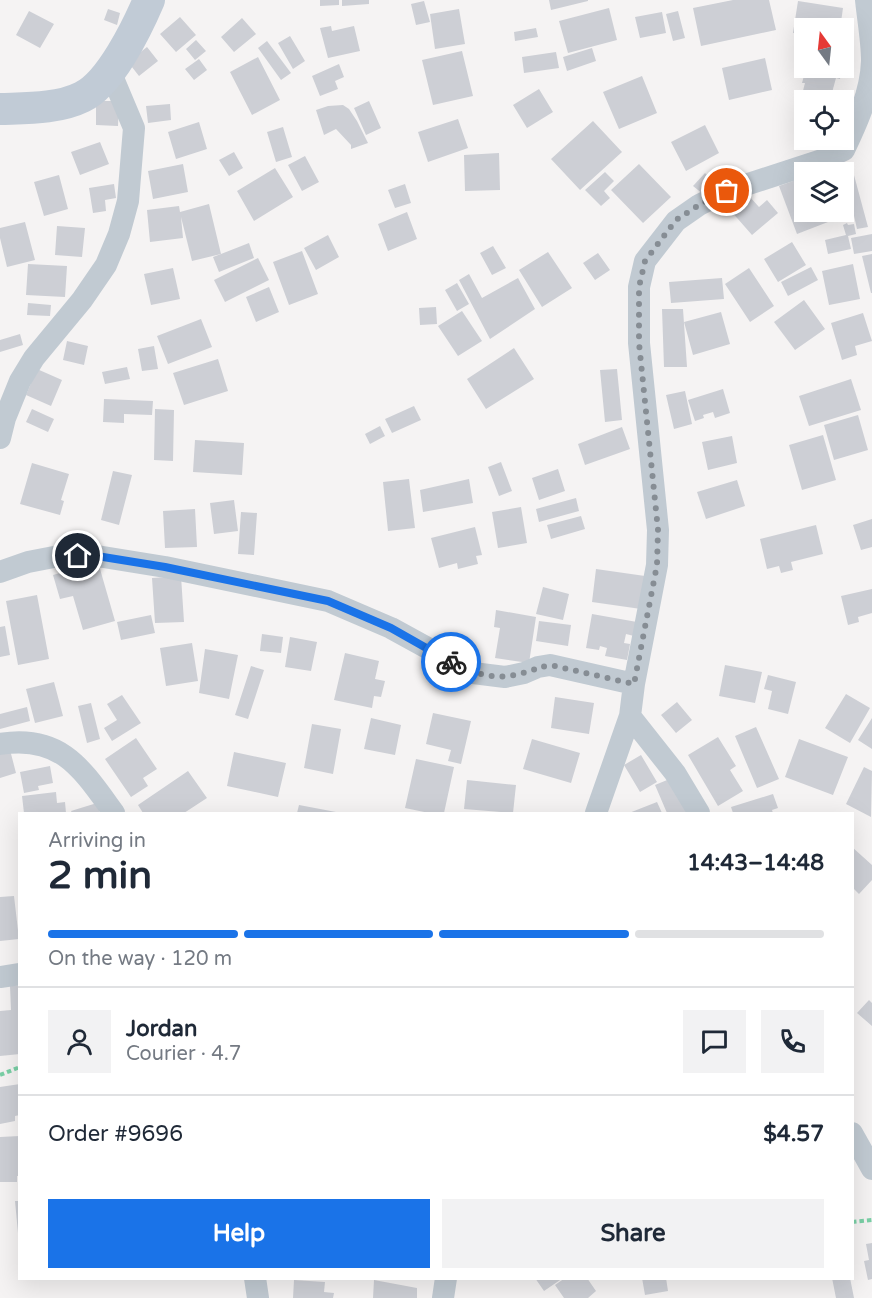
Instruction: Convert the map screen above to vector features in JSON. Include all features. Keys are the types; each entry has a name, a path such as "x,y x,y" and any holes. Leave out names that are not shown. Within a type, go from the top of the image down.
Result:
{"main road":[{"path":"0,109 70,102 94,90 110,71 138,27 149,0"}],"street":[{"path":"596,812 630,716 657,565 658,530 639,343 639,287 645,261 676,220 699,205 727,191 822,160 844,150 865,95 872,62 866,0"},
{"path":"2,425 20,381 34,358 82,300 106,265 119,234 129,201 134,128 110,71"},
{"path":"0,572 28,562 59,556 97,556 165,567 328,601 391,628 473,673 505,677 550,665 634,684"},
{"path":"630,716 675,773 698,812"},
{"path":"0,744 19,741 44,744 58,752 84,771 113,812"},
{"path":"0,977 18,975"},
{"path":"854,1137 872,1169"},
{"path":"255,1280 258,1298"},
{"path":"443,1298 446,1280"}],"path":[{"path":"0,1075 18,1068"},
{"path":"854,1222 872,1220"}],"building":[{"path":"320,0 339,0 339,5 320,6"},
{"path":"342,0 369,0 369,4 342,6"},
{"path":"549,0 588,0 588,1 551,10"},
{"path":"733,0 769,0 776,30 701,46 693,8"},
{"path":"424,1 430,22 416,25 411,4"},
{"path":"798,1 843,8 842,18 795,18"},
{"path":"609,8 617,40 568,53 559,21"},
{"path":"108,9 120,13 117,25 104,20"},
{"path":"459,9 465,44 435,49 430,14"},
{"path":"29,11 54,24 40,48 16,35"},
{"path":"678,11 685,38 673,41 666,14"},
{"path":"662,12 666,33 640,38 635,17"},
{"path":"180,17 196,35 176,52 160,34"},
{"path":"242,18 256,34 234,52 221,37"},
{"path":"331,26 332,31 354,26 360,51 328,58 320,28"},
{"path":"536,28 538,37 515,41 514,32"},
{"path":"290,36 305,61 293,69 278,43"},
{"path":"196,40 206,51 195,60 186,49"},
{"path":"267,41 291,73 281,80 258,48"},
{"path":"147,47 158,61 139,76 128,62"},
{"path":"592,48 596,61 567,71 563,57"},
{"path":"462,51 473,96 433,105 422,60"},
{"path":"556,52 559,68 524,73 522,57"},
{"path":"258,57 280,100 252,115 230,72"},
{"path":"765,58 772,90 729,100 722,68"},
{"path":"199,59 207,70 194,80 185,69"},
{"path":"339,64 344,77 335,81 338,89 320,96 312,76"},
{"path":"642,76 657,113 619,129 603,92"},
{"path":"803,78 836,78 833,90 803,90 805,83 802,83"},
{"path":"539,89 553,112 527,128 513,105"},
{"path":"96,101 119,101 118,126 96,125"},
{"path":"369,101 381,128 366,135 354,108"},
{"path":"170,104 171,120 148,123 146,106"},
{"path":"343,105 349,109 357,121 368,143 351,149 351,145 336,129 324,135 316,110"},
{"path":"458,119 468,148 428,162 418,132"},
{"path":"593,121 622,152 580,190 551,159"},
{"path":"199,122 207,149 176,159 168,132"},
{"path":"705,125 719,153 686,171 671,142"},
{"path":"283,127 292,157 276,162 267,132"},
{"path":"100,142 109,164 80,175 71,152"},
{"path":"234,152 243,168 229,176 219,160"},
{"path":"499,153 500,190 465,191 464,155"},
{"path":"305,156 319,182 302,191 288,165"},
{"path":"183,164 188,192 153,199 148,171"},
{"path":"639,164 671,197 643,223 611,190"},
{"path":"275,168 293,197 254,221 237,191"},
{"path":"605,172 614,181 604,191 610,198 601,206 585,190"},
{"path":"705,173 714,182 703,194 693,186"},
{"path":"59,175 68,209 44,216 34,182"},
{"path":"854,175 868,227 857,229 854,216"},
{"path":"794,181 794,222 828,222 797,234 779,186"},
{"path":"114,184 116,198 105,200 106,211 93,213 89,188"},
{"path":"405,184 411,203 395,208 388,190"},
{"path":"741,187 759,207 767,200 778,213 752,235 723,202"},
{"path":"209,204 221,254 192,261 181,217 183,238 150,242 147,210 179,206 180,212"},
{"path":"407,212 417,239 388,251 378,224"},
{"path":"25,222 35,260 7,267 0,228"},
{"path":"847,223 848,225 854,224 856,234 848,236 851,249 828,254 825,240 846,235 843,225"},
{"path":"57,226 85,228 82,257 55,255"},
{"path":"872,234 872,251 854,254 851,238"},
{"path":"328,235 339,257 316,270 304,248"},
{"path":"792,242 806,265 778,282 764,259"},
{"path":"249,243 254,258 219,272 213,257"},
{"path":"493,246 506,268 492,275 480,253"},
{"path":"302,251 318,294 289,305 273,262"},
{"path":"548,252 572,288 542,307 519,270"},
{"path":"598,253 610,270 595,280 583,263"},
{"path":"872,254 872,293 871,293 862,256"},
{"path":"258,258 269,280 225,302 214,280"},
{"path":"28,264 67,266 65,297 26,295"},
{"path":"853,264 860,299 829,305 822,271"},
{"path":"811,267 818,280 788,296 781,282"},
{"path":"173,268 180,299 151,305 144,274"},
{"path":"749,268 774,306 750,322 725,284"},
{"path":"469,274 482,298 518,278 535,309 490,339 459,280"},
{"path":"722,278 724,299 671,303 669,282"},
{"path":"457,283 469,304 457,311 445,290"},
{"path":"269,287 279,312 256,322 246,297"},
{"path":"804,300 825,329 795,350 774,322"},
{"path":"28,303 51,305 50,316 27,315"},
{"path":"436,307 437,324 420,325 419,308"},
{"path":"662,309 683,309 687,367 664,367"},
{"path":"462,311 482,341 458,356 438,326"},
{"path":"721,312 730,344 693,355 684,322"},
{"path":"863,313 872,341 855,346 857,355 842,360 831,323"},
{"path":"201,319 212,347 168,364 157,336"},
{"path":"20,334 23,345 0,352 0,340"},
{"path":"67,341 88,346 84,365 63,360"},
{"path":"154,346 158,369 142,371 138,349"},
{"path":"514,348 534,379 486,409 467,379"},
{"path":"218,359 228,391 184,405 173,373"},
{"path":"127,367 130,379 105,384 102,372"},
{"path":"37,369 62,380 51,406 26,395"},
{"path":"617,369 622,420 605,422 600,370"},
{"path":"851,379 861,410 809,426 799,396"},
{"path":"723,389 730,413 715,418 713,412 695,421 688,400"},
{"path":"685,391 692,424 674,429 666,395"},
{"path":"104,399 153,401 152,415 124,414 124,423 103,422"},
{"path":"414,406 421,420 392,433 385,419"},
{"path":"32,409 54,419 48,432 26,422"},
{"path":"155,409 174,410 173,461 154,460"},
{"path":"858,415 868,450 834,460 824,425"},
{"path":"380,426 385,436 370,444 365,434"},
{"path":"622,427 630,449 585,465 578,444"},
{"path":"823,435 836,480 802,490 789,445"},
{"path":"732,436 737,463 708,470 702,442"},
{"path":"195,440 244,443 242,475 193,472"},
{"path":"501,462 512,491 499,496 488,467"},
{"path":"32,463 69,474 61,500 64,501 60,515 20,504"},
{"path":"558,469 565,491 539,500 532,478"},
{"path":"113,471 132,475 119,525 101,520"},
{"path":"409,479 415,528 388,531 383,482"},
{"path":"469,479 473,503 423,512 420,490"},
{"path":"737,480 745,506 706,519 697,492"},
{"path":"576,498 579,511 539,522 536,509"},
{"path":"234,500 238,531 214,534 210,503"},
{"path":"521,507 527,543 498,548 492,512"},
{"path":"195,509 197,547 165,548 163,511"},
{"path":"241,512 257,513 254,555 238,554"},
{"path":"581,516 585,529 551,539 547,525"},
{"path":"872,519 872,547 861,550 853,525"},
{"path":"816,525 823,554 791,562 793,570 781,573 779,566 767,569 760,539"},
{"path":"475,527 482,555 476,556 478,564 458,569 457,563 439,568 431,538"},
{"path":"98,562 115,621 83,630 73,596 60,599 53,575"},
{"path":"596,569 645,576 641,609 592,602"},
{"path":"181,576 184,622 155,623 152,578"},
{"path":"543,587 569,594 563,620 536,614"},
{"path":"872,589 872,613 858,617 859,622 848,625 841,596"},
{"path":"37,595 49,659 18,665 6,601"},
{"path":"496,610 536,617 529,663 495,658 500,628 494,627"},
{"path":"592,614 637,622 634,636 626,634 624,643 630,644 627,660 605,656 607,648 600,646 599,650 586,648"},
{"path":"151,615 155,633 121,640 117,622"},
{"path":"539,621 571,625 568,646 536,641"},
{"path":"5,626 10,655 0,657 0,627"},
{"path":"262,634 283,637 281,653 260,651"},
{"path":"290,637 317,642 311,671 285,667"},
{"path":"192,643 198,681 166,686 160,648"},
{"path":"205,649 238,655 229,699 199,693"},
{"path":"345,653 379,661 375,679 385,681 381,697 374,696 372,708 334,700"},
{"path":"725,665 762,672 755,703 719,696"},
{"path":"251,666 264,670 248,719 235,715"},
{"path":"768,675 796,682 788,714 768,709 772,691 764,689"},
{"path":"54,682 63,716 35,723 26,689"},
{"path":"846,694 870,708 850,743 825,728"},
{"path":"122,695 141,723 112,741 104,728 117,720 107,704"},
{"path":"555,697 594,703 589,734 551,728"},
{"path":"677,702 692,720 676,733 661,715"},
{"path":"91,703 100,739 87,743 78,706"},
{"path":"27,707 30,721 0,729 0,714"},
{"path":"433,713 471,721 461,764 448,761 451,750 426,744"},
{"path":"371,718 401,725 395,755 364,749"},
{"path":"872,718 872,749 858,740"},
{"path":"312,724 341,729 333,774 304,768"},
{"path":"756,727 779,779 757,788 735,736"},
{"path":"718,737 736,766 730,770 743,791 718,806 688,755"},
{"path":"136,738 157,769 143,778 148,786 131,797 105,759"},
{"path":"532,739 580,753 571,783 523,769"},
{"path":"799,739 848,757 833,795 785,777"},
{"path":"9,746 16,773 0,778 0,749"},
{"path":"234,752 286,763 278,797 227,786"},
{"path":"641,755 657,782 640,792 624,765"},
{"path":"416,759 454,767 444,812 424,812 405,808"},
{"path":"50,766 53,783 38,786 39,790 24,793 20,772"},
{"path":"864,767 872,771 871,817 846,804"},
{"path":"188,771 207,798 186,812 142,812 138,805"},
{"path":"672,778 687,812 667,812 655,785"},
{"path":"467,780 516,785 513,812 464,809"},
{"path":"56,792 57,803 65,802 66,812 24,812 22,796"},
{"path":"773,794 778,808 772,810 773,812 733,812 731,807"},
{"path":"657,802 662,812 632,812"},
{"path":"97,803 100,812 72,812"},
{"path":"299,805 336,812 297,812"},
{"path":"854,849 872,865 872,880 859,894 854,889"},
{"path":"14,896 18,939 0,941 0,897"},
{"path":"18,985 18,1054 0,1056 0,1011 11,1010 10,986"},
{"path":"869,1000 872,1003 872,1026 857,1013"},
{"path":"18,1084 18,1115 15,1116 15,1121 0,1124 0,1087"},
{"path":"18,1136 17,1182 0,1182 0,1137"},
{"path":"15,1201 18,1201 18,1233"},
{"path":"872,1243 872,1279 868,1280 864,1261 869,1260 866,1244"},
{"path":"294,1280 325,1282 324,1292 334,1293 333,1298 293,1298"},
{"path":"374,1280 417,1288 417,1298 373,1298"},
{"path":"536,1280 560,1280 544,1291"},
{"path":"562,1280 588,1280 596,1291 588,1298 564,1298 555,1285"},
{"path":"642,1280 666,1280 668,1291 645,1295"},
{"path":"832,1280 850,1280 854,1298 836,1298"}],"way so far":[{"path":"451,662 473,673 489,676 505,677 550,665 634,684 657,565 658,530 639,343 639,287 645,261 676,220 727,191"}],"route":[{"path":"78,556 97,556 165,567 328,601 391,628 451,662"}]}
